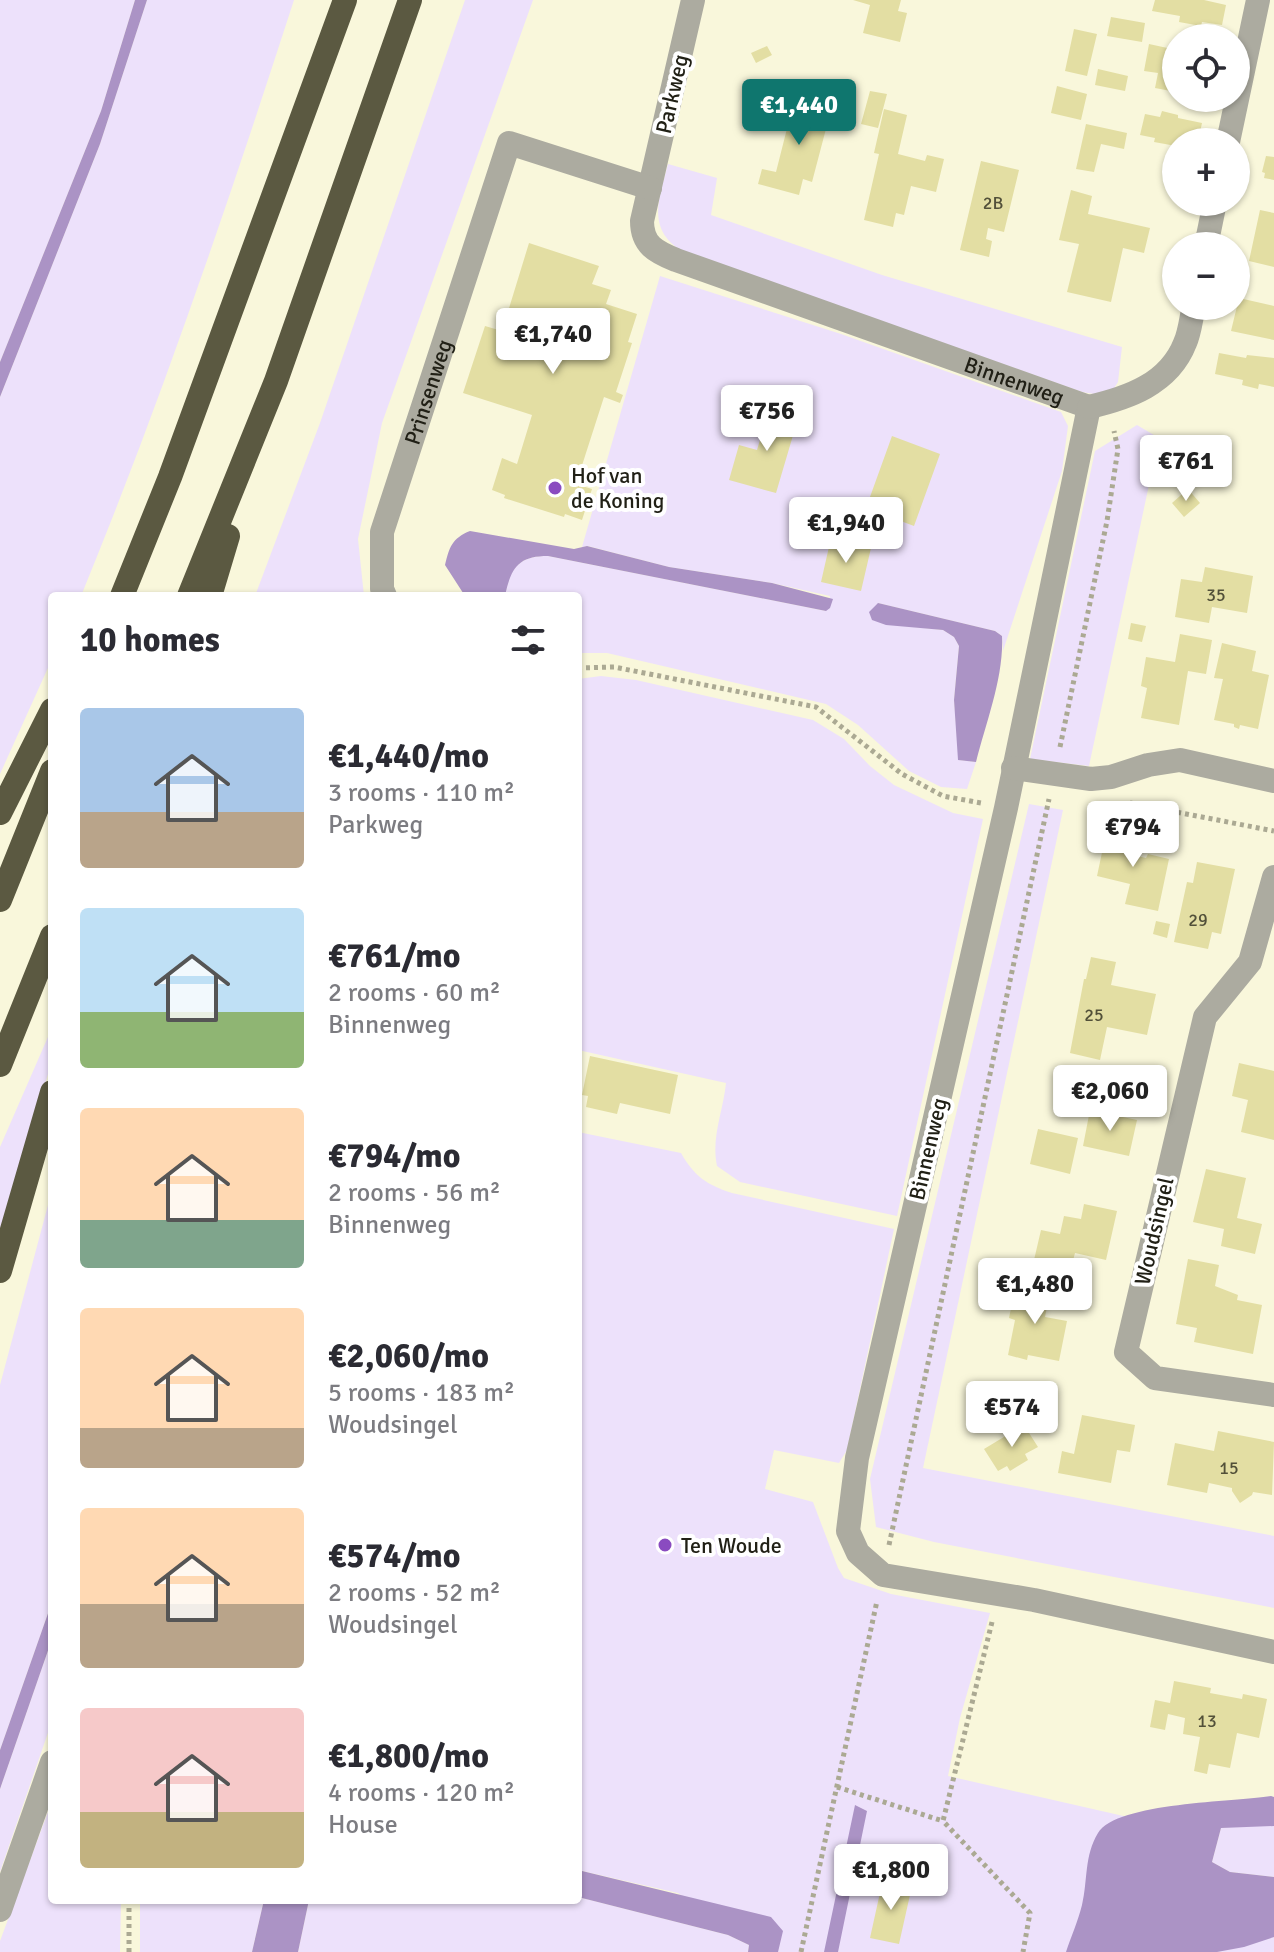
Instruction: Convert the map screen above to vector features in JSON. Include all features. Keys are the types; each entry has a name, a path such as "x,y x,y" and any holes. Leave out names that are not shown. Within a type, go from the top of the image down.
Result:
{"highway":[{"path":"124,592 170,477 345,0"},
{"path":"211,592 276,381 410,0"},
{"path":"191,592 276,381"},
{"path":"112,592 170,477"},
{"path":"0,813 48,718"},
{"path":"0,900 48,781"},
{"path":"0,1065 48,946"},
{"path":"0,1271 48,1106"}],"street":[{"name":"Parkweg","path":"650,188 693,0"},
{"path":"1231,128 1258,0"},
{"name":"Prinsenweg","path":"383,592 382,532 509,143 650,188"},
{"name":"Binnenweg","path":"650,188 642,229 649,247 659,253 1099,405 1013,768 857,1458 848,1531 858,1553 883,1575"},
{"path":"1099,405 1138,393 1159,379 1186,341 1191,320"},
{"path":"1013,768 1053,782 1111,777 1148,765 1180,760 1274,781"},
{"name":"Woudsingel","path":"1274,877 1250,962 1205,1017 1126,1352 1155,1378 1274,1395"},
{"path":"883,1575 999,1594 1274,1652"},
{"path":"0,1910 48,1773"}],"path":[{"path":"890,1540 1094,589 1118,449 1099,405"},
{"path":"582,668 614,667 816,707 902,774 943,796 1006,808"},
{"path":"1125,802 1274,831"},
{"path":"801,1952 883,1575"},
{"path":"943,1821 999,1594"},
{"path":"837,1787 943,1821 1030,1913 1023,1952"},
{"path":"129,1904 129,1952"}],"shaded area":[{"path":"0,0 135,0 101,111 0,362"},
{"path":"135,0 147,0 100,144 0,397 0,362 101,111"},
{"path":"147,0 294,0 193,300 83,592 48,592 48,668 0,774 0,397 100,144"},
{"path":"465,0 533,0 382,423 358,539 364,592 257,592 320,423"},
{"path":"668,164 717,178 711,215 882,275 1122,347 1118,382 1111,393 1082,392 682,251 663,233 659,223 659,201"},
{"path":"660,276 841,334 1061,412 1068,426 1062,471 1003,651 1002,636 995,631 878,603 886,624 943,630 954,637 959,646 954,700 959,760 976,762 967,789 941,787 909,771 858,725 826,704 607,653 582,653 582,592 506,592 518,565 530,558 548,556 826,611 830,596 772,583 669,567 582,547"},
{"path":"1137,425 1159,438 1089,766 1030,759 1095,451"},
{"path":"470,531 574,549 587,546 669,567 772,583 833,599 826,611 548,556 530,558 518,565 506,592 462,592 445,565 452,544"},
{"path":"878,603 995,631 1002,636 997,683 976,762 958,760 954,700 959,646 954,637 943,630 886,625 872,620 869,612"},
{"path":"601,676 636,680 813,720 844,739 894,785 953,813 983,819 897,1216 740,1182 717,1166 716,1135 726,1083 582,1051 582,678"},
{"path":"1029,804 1063,810 923,1468 1274,1536 1274,1608 934,1542 876,1527 870,1479"},
{"path":"48,1037 48,1074 0,1231 0,1147"},
{"path":"582,1133 681,1153 702,1179 732,1193 894,1229 847,1450 839,1463 774,1450 765,1489 813,1502 844,1578 891,1594 990,1613 960,1718 948,1776 1163,1825 1181,1892 1274,1903 1274,1952 762,1952 678,1893 582,1871"},
{"path":"48,1205 48,1613 0,1750 0,1385"},
{"path":"48,1613 48,1651 0,1789 0,1750"},
{"path":"48,1651 48,1733 0,1872 0,1789"},
{"path":"1274,1797 1274,1826 1221,1828 1212,1862 1230,1872 1274,1877 1274,1937 1217,1952 1066,1952 1082,1905 1090,1850 1098,1833 1109,1823 1152,1809"},
{"path":"855,1805 867,1811 838,1952 824,1952"},
{"path":"48,1812 48,1904 121,1904 120,1952 0,1952 0,1941"},
{"path":"1274,1826 1274,1877 1230,1872 1212,1862 1221,1828"},
{"path":"582,1871 771,1917 783,1931 778,1952 748,1952 749,1945 728,1935 582,1898"},
{"path":"582,1898 728,1935 749,1945 748,1952 298,1952 308,1904 582,1904"},
{"path":"140,1904 263,1904 252,1952 140,1952"},
{"path":"263,1904 308,1904 298,1952 252,1952"}],"building":[{"path":"853,0 901,0 898,11 907,13 900,42 863,33 870,5"},
{"path":"1155,0 1204,0 1226,5 1222,24 1179,22 1180,16 1152,11"},
{"path":"1111,17 1145,23 1142,42 1107,36"},
{"path":"1074,29 1097,34 1087,76 1065,71"},
{"path":"1149,44 1162,47 1162,89 1155,88 1158,73 1144,71"},
{"path":"767,46 772,55 756,63 751,53"},
{"path":"1098,69 1128,76 1125,91 1095,85"},
{"path":"1057,86 1087,94 1081,120 1051,113"},
{"path":"870,91 887,94 878,128 861,124"},
{"path":"795,97 832,106 812,182 803,179 799,195 758,184 762,169 776,172"},
{"path":"884,109 907,115 898,154 925,161 927,155 944,159 936,192 911,186 904,215 896,213 893,227 864,220 879,154 874,153"},
{"path":"1162,111 1202,123 1201,128 1162,128 1162,143 1154,142 1155,138 1140,135 1145,114 1160,117"},
{"path":"1086,124 1127,133 1124,149 1101,144 1094,172 1076,169"},
{"path":"1266,156 1274,157 1274,180 1264,178 1265,173 1262,172"},
{"path":"981,161 1019,170 1004,232 988,228 986,239 992,241 989,257 960,250"},
{"path":"1071,190 1092,196 1088,214 1150,228 1144,253 1123,248 1111,302 1067,292 1079,244 1059,240"},
{"path":"1260,210 1274,213 1274,267 1250,261"},
{"path":"529,243 599,266 592,284 611,290 606,304 637,314 628,342 632,343 616,392 623,395 620,403 604,397 576,484 592,489 582,520 504,498 505,495 492,490 502,458 517,464 532,415 463,393 485,326 502,331"},
{"path":"1250,301 1274,306 1274,340 1231,331 1234,320 1250,320"},
{"path":"1219,353 1246,358 1247,355 1274,358 1274,387 1259,384 1258,389 1242,385 1243,380 1215,374"},
{"path":"775,404 798,410 776,493 729,480 739,445 757,450"},
{"path":"892,436 940,454 914,526 866,508"},
{"path":"1188,489 1200,503 1184,517 1172,503"},
{"path":"831,538 871,548 861,591 821,582"},
{"path":"1205,567 1253,576 1247,613 1212,607 1209,623 1175,617 1181,579 1202,582"},
{"path":"1131,623 1146,626 1142,642 1128,639"},
{"path":"1180,634 1212,640 1206,674 1188,671 1179,725 1141,718 1147,688 1141,686 1146,657 1175,662"},
{"path":"1222,643 1256,651 1252,671 1269,675 1258,729 1240,725 1239,729 1234,724 1214,720 1223,679 1214,678"},
{"path":"1107,829 1142,835 1137,856 1146,858 1148,854 1169,859 1158,911 1125,904 1130,884 1097,876"},
{"path":"1197,862 1235,869 1221,934 1212,932 1208,949 1174,942 1187,882 1193,883"},
{"path":"1156,921 1170,924 1167,938 1153,934"},
{"path":"1091,957 1116,962 1111,985 1156,994 1147,1035 1107,1027 1100,1060 1070,1053"},
{"path":"590,1056 678,1075 670,1114 620,1103 617,1114 586,1107 588,1096 582,1095"},
{"path":"1239,1063 1274,1071 1274,1140 1241,1132 1248,1100 1232,1096"},
{"path":"1090,1110 1137,1120 1129,1156 1083,1146"},
{"path":"1038,1129 1078,1138 1070,1174 1030,1164"},
{"path":"1206,1169 1246,1178 1237,1218 1262,1224 1255,1254 1221,1246 1224,1229 1193,1222"},
{"path":"1084,1204 1117,1211 1106,1260 1075,1253 1071,1268 1034,1260 1041,1230 1060,1234 1064,1216 1081,1219"},
{"path":"1188,1259 1219,1265 1215,1286 1238,1295 1237,1300 1262,1305 1253,1354 1194,1342 1197,1328 1176,1324"},
{"path":"1016,1284 1050,1292 1045,1317 1067,1321 1059,1361 1028,1355 1027,1360 1008,1355 1015,1320 1009,1318"},
{"path":"1082,1415 1135,1425 1130,1452 1117,1450 1111,1483 1058,1473 1062,1451 1074,1454"},
{"path":"1024,1425 1038,1447 1025,1454 1028,1460 1010,1471 1007,1466 998,1471 984,1449"},
{"path":"1218,1431 1274,1442 1272,1495 1253,1492 1240,1503 1232,1488 1209,1483 1207,1493 1167,1485 1175,1443 1214,1451"},
{"path":"1174,1681 1211,1688 1210,1693 1242,1699 1243,1694 1267,1699 1259,1738 1237,1733 1230,1768 1209,1764 1207,1774 1194,1771 1200,1737 1183,1734 1185,1718 1168,1714 1165,1730 1150,1727 1155,1700 1170,1703"},
{"path":"883,1879 912,1886 899,1944 870,1938"}],"place":[{"name":"Hof van de Koning","path":"555,488"},
{"name":"Ten Woude","path":"665,1545"}]}
